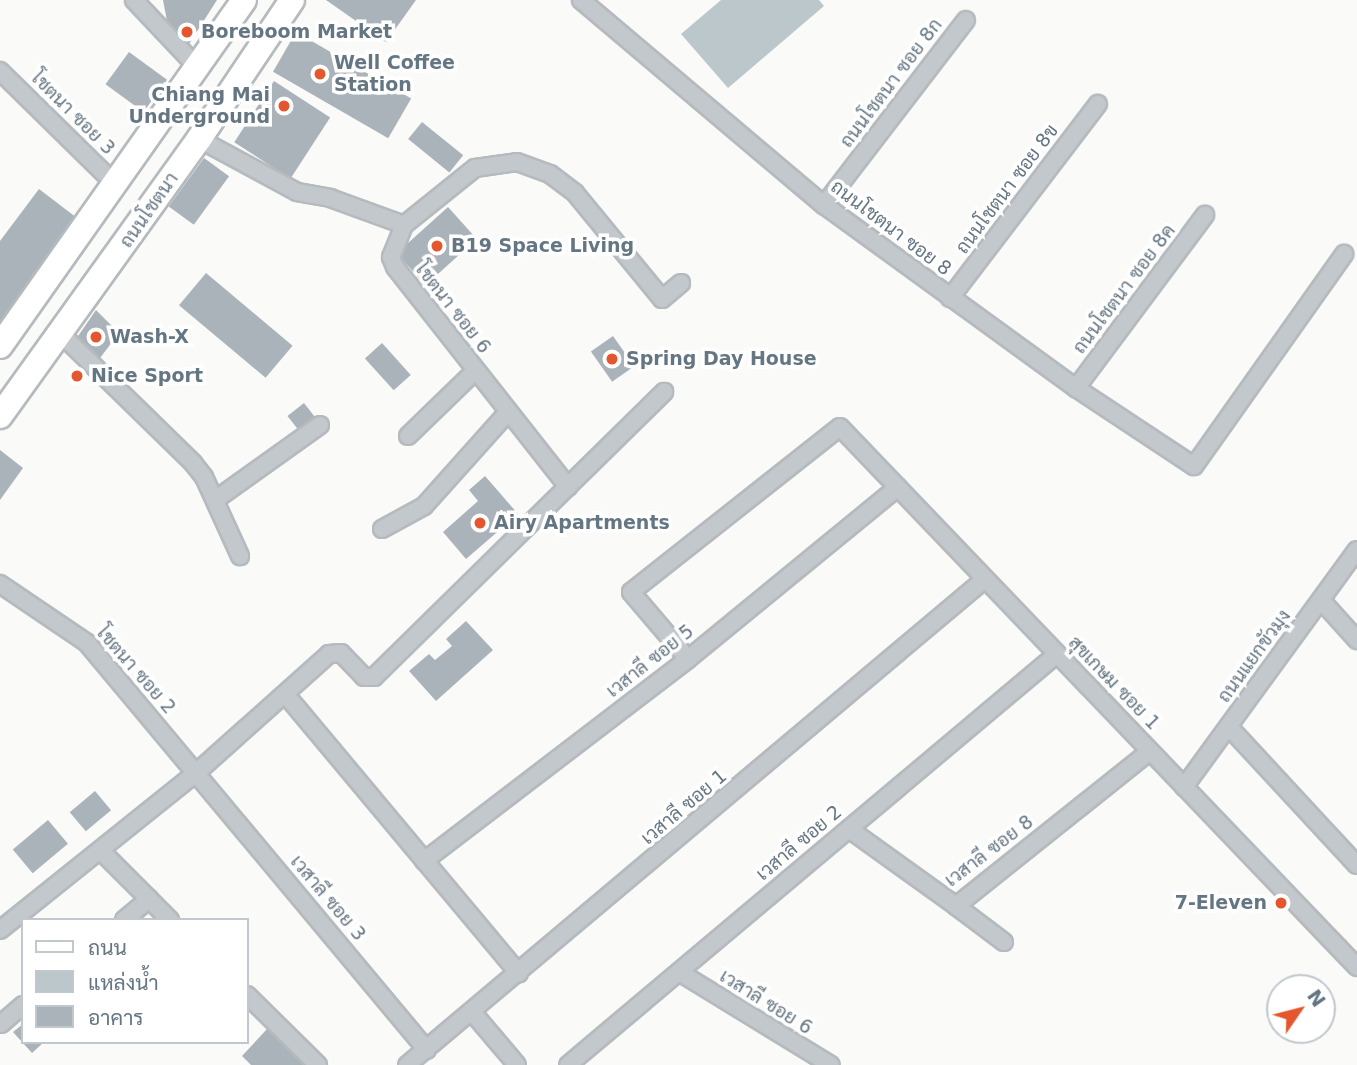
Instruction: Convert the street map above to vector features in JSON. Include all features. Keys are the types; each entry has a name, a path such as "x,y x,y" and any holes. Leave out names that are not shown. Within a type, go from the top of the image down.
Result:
{"main road":[{"path":"0,346 117,186 244,0"},
{"name":"ถนนโชตนา","path":"0,416 199,139 292,0"}],"street":[{"path":"134,0 198,68"},
{"name":"ถนนโชตนา ซอย 8","path":"580,0 824,205 1076,388 1194,466 1344,254"},
{"name":"ถนนโชตนา ซอย 8ก","path":"824,205 966,20"},
{"name":"โชตนา ซอย 3","path":"0,71 117,186"},
{"name":"ถนนโชตนา ซอย 8ข","path":"950,298 1098,104"},
{"path":"199,139 297,192 330,198 404,225 475,168 517,162 550,174 575,193 662,299 681,283"},
{"name":"ถนนโชตนา ซอย 8ค","path":"1076,388 1205,215"},
{"name":"โชตนา ซอย 6","path":"404,225 391,257 395,267 568,487"},
{"path":"61,334 193,463 215,500 240,556"},
{"path":"408,436 475,370"},
{"path":"0,930 196,773 329,654 341,653 363,677 374,677 664,392"},
{"path":"382,529 424,506 508,412"},
{"path":"215,500 320,425"},
{"name":"สุขเกษม ซอย 1","path":"688,659 631,592 840,427 1357,967"},
{"name":"เวสาลี ซอย 5","path":"424,861 688,659 898,488"},
{"name":"ถนนแยกขัวมุง","path":"1184,787 1357,550"},
{"name":"เวสาลี ซอย 1","path":"407,1065 473,1013 985,579"},
{"name":"โชตนา ซอย 2","path":"0,584 88,643 196,773"},
{"path":"1321,600 1357,640"},
{"name":"เวสาลี ซอย 2","path":"568,1065 1057,654"},
{"path":"286,695 519,974"},
{"path":"1229,727 1357,865"},
{"name":"เวสาลี ซอย 8","path":"849,829 956,906 1150,751"},
{"name":"เวสาลี ซอย 3","path":"196,773 427,1050"},
{"path":"100,850 168,918"},
{"path":"126,918 149,899"},
{"path":"956,906 1004,942"},
{"name":"เวสาลี ซอย 6","path":"679,972 831,1065"},
{"path":"248,996 318,1065"},
{"path":"1,1024 21,1007"},
{"path":"473,1013 517,1065"}],"water":[{"path":"721,0 819,0 824,6 728,88 681,34"}],"building":[{"name":"Boreboom Market","path":"163,0 217,0 189,44 167,21"},
{"path":"326,0 416,0 386,42"},
{"path":"296,32 411,98 388,138 273,72"},
{"path":"129,52 167,80 144,112 105,84"},
{"path":"274,81 330,117 290,179 234,142"},
{"path":"422,122 463,155 449,172 408,139"},
{"path":"204,158 229,176 194,225 169,207"},
{"path":"39,189 77,218 0,321 0,241"},
{"name":"B19 Space Living","path":"448,207 477,239 425,285 397,253"},
{"path":"206,273 293,346 266,378 179,305"},
{"name":"Wash-X","path":"96,310 119,333 97,362 74,342"},
{"name":"Spring Day House","path":"613,336 634,366 612,382 591,351"},
{"path":"382,343 411,375 394,390 365,358"},
{"path":"304,403 319,422 302,435 287,416"},
{"path":"0,450 23,468 0,500"},
{"name":"Airy Apartments","path":"485,476 518,514 466,559 443,532 478,501 469,490"},
{"path":"466,621 493,650 436,701 409,671 429,654 435,660 452,646 446,639"},
{"path":"95,791 111,810 86,831 70,812"},
{"path":"48,820 68,844 33,873 13,850"},
{"path":"21,1026 21,1041 13,1032"},
{"path":"267,1029 306,1065 251,1065 242,1056"},
{"path":"24,1044 42,1044 32,1053"}],"place":[{"name":"Boreboom Market","path":"187,32"},
{"name":"Well Coffee Station","path":"320,74"},
{"name":"Chiang Mai Underground","path":"284,106"},
{"name":"B19 Space Living","path":"437,246"},
{"name":"Wash-X","path":"96,337"},
{"name":"Spring Day House","path":"612,359"},
{"name":"Nice Sport","path":"77,376"},
{"name":"Airy Apartments","path":"480,523"},
{"name":"7-Eleven","path":"1281,903"}]}
